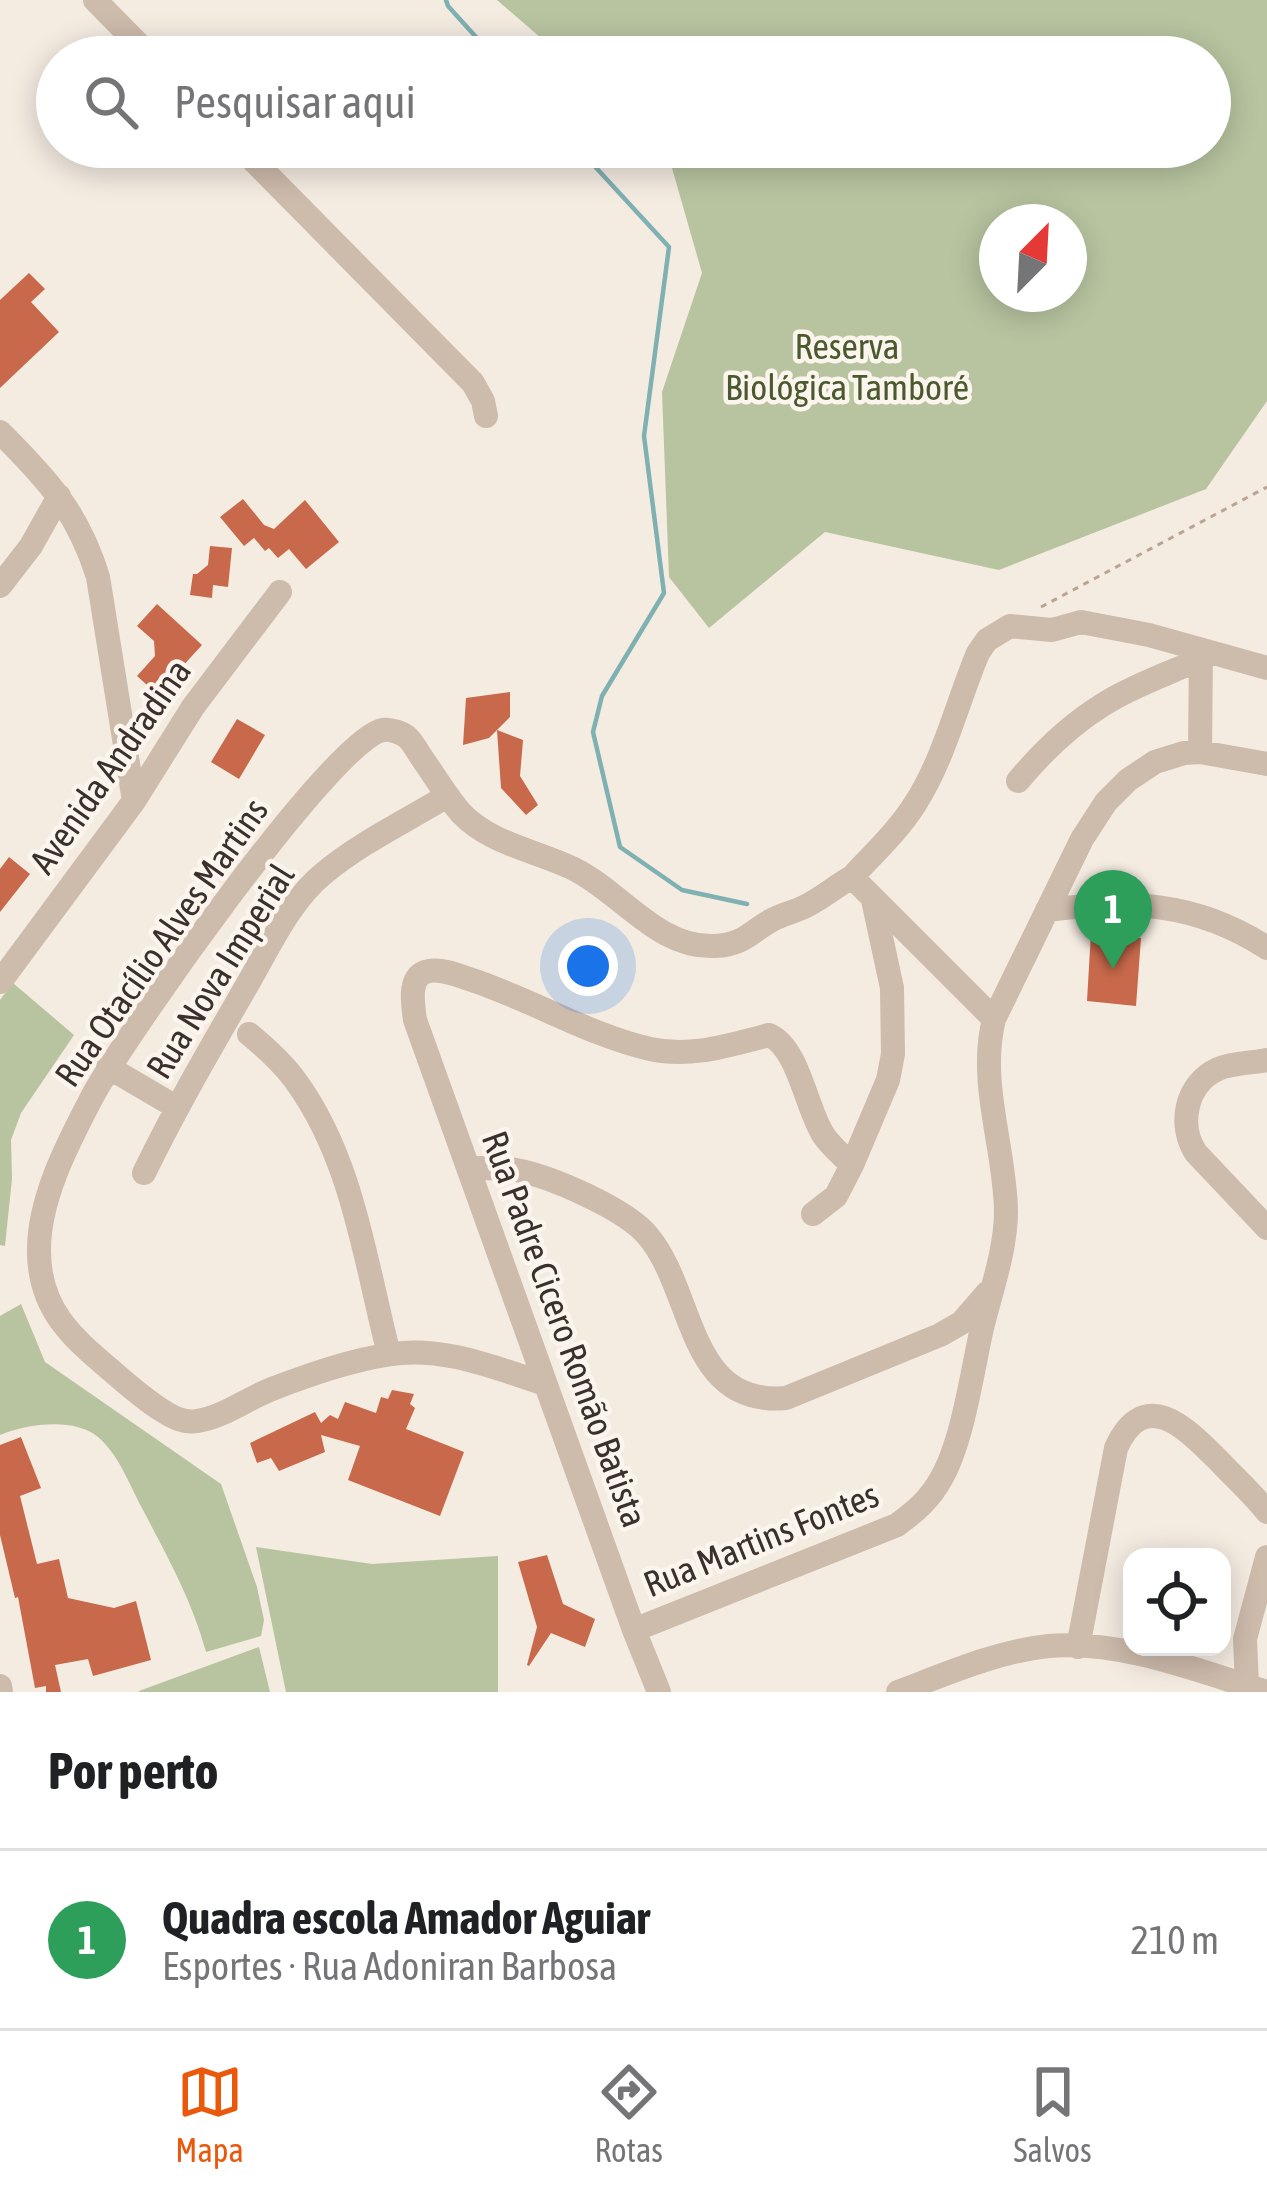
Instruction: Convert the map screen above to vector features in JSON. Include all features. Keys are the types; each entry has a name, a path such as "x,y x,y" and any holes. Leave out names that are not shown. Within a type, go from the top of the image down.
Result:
{"street":[{"path":"94,0 130,36"},
{"path":"261,168 473,383 486,416"},
{"path":"0,432 59,496 83,537 98,577 134,801"},
{"path":"0,586 31,546 59,496"},
{"path":"31,546 83,537"},
{"name":"Avenida Andradina","path":"0,982 134,801 193,707 280,592"},
{"name":"Rua Otacílio Alves Martins","path":"545,1384 426,1351 388,1354 274,1388 203,1420 179,1420 141,1396 70,1336 54,1311 42,1277 42,1220 53,1182 108,1067 235,889 311,792 358,744 382,730 408,738 447,796 479,827 573,868 675,939 714,947 751,936 852,877 902,822 937,762 979,653 1000,630 1010,626 1052,630 1081,622 1267,668"},
{"path":"1018,781 1072,725 1201,654 1199,752"},
{"name":"Rua Martins Fontes","path":"634,1630 897,1525 924,1505 944,1475 956,1442 1006,1216 988,1072 994,1019 1082,839 1106,802 1128,780 1155,762 1199,752 1267,764"},
{"name":"Rua Nova Imperial","path":"144,1174 176,1107 264,955 311,885 447,796"},
{"path":"852,877 994,1019"},
{"path":"813,1214 836,1196 852,1165 888,1079 893,1054 892,988 872,898"},
{"path":"1047,910 1144,904 1221,922 1267,947"},
{"name":"Rua Padre Cicero Romão Batista","path":"659,1692 415,1020 414,987 430,970 449,973 650,1049 685,1053 776,1036 787,1049 823,1134 852,1165"},
{"path":"249,1034 293,1077 315,1109 345,1176 388,1354"},
{"path":"1267,1060 1219,1068 1189,1100 1185,1121 1187,1139 1196,1153 1267,1228"},
{"path":"108,1067 176,1107"},
{"path":"470,1168 520,1171 627,1216 665,1262 706,1360 720,1378 763,1400 786,1398 961,1324 993,1284"},
{"path":"913,1346 945,1344 972,1375"},
{"path":"1078,1647 1116,1448 1133,1422 1150,1415 1172,1419 1267,1512"},
{"path":"898,1692 1003,1655 1049,1646 1137,1654 1252,1690 1245,1639 1267,1557"}],"path":[{"path":"1037,609 1267,487"}],"green space":[{"name":"Reserva Biológica Tamboré","path":"497,0 1267,0 1267,401 1206,489 999,570 825,532 709,628 669,577 662,392 702,273 672,168 1231,168 1231,36 539,36"},
{"path":"13,983 74,1035 21,1113 11,1140 5,1246 0,1245 0,1000"},
{"path":"21,1304 45,1362 221,1484 257,1587 264,1620 261,1636 206,1652 170,1561 118,1461 98,1437 76,1427 50,1424 0,1435 0,1316"},
{"path":"256,1547 372,1564 498,1556 498,1692 286,1692"},
{"path":"259,1647 270,1692 139,1692 139,1691"}],"building":[{"path":"29,273 45,289 31,302 59,332 0,388 0,300"},
{"path":"243,499 264,525 274,529 305,500 339,542 306,569 289,549 278,558 254,538 244,546 220,517"},
{"path":"210,546 232,548 228,587 213,585 212,598 190,595 193,574 208,565"},
{"path":"157,604 202,645 157,694 137,676 155,656 154,641 137,626"},
{"path":"510,692 510,717 489,738 463,745 466,698"},
{"path":"237,719 265,735 239,779 211,762"},
{"path":"497,730 523,740 520,776 538,805 526,815 501,788"},
{"path":"9,857 30,874 0,912 0,869"},
{"path":"1091,932 1141,938 1136,1006 1087,1001"},
{"path":"392,1390 414,1394 410,1404 415,1408 406,1429 464,1452 440,1516 348,1480 360,1446 321,1435 325,1452 279,1471 271,1458 257,1463 250,1443 315,1412 321,1423 330,1415 338,1419 345,1402 376,1413 381,1397 388,1399"},
{"path":"21,1437 41,1488 20,1496 37,1564 59,1559 68,1598 114,1608 136,1601 151,1660 93,1676 88,1659 55,1665 61,1692 46,1692 46,1686 35,1688 18,1597 0,1535 0,1445"},
{"path":"547,1555 563,1604 595,1619 585,1647 551,1633 529,1666 537,1627 518,1562"}],"waterway":[{"path":"446,0 475,36"},
{"path":"596,168 669,247 644,436 664,593 602,696 593,732 620,847 682,890 747,904"}],"place":[{"name":"Quadra escola Amador Aguiar","path":"1113,969"}]}
